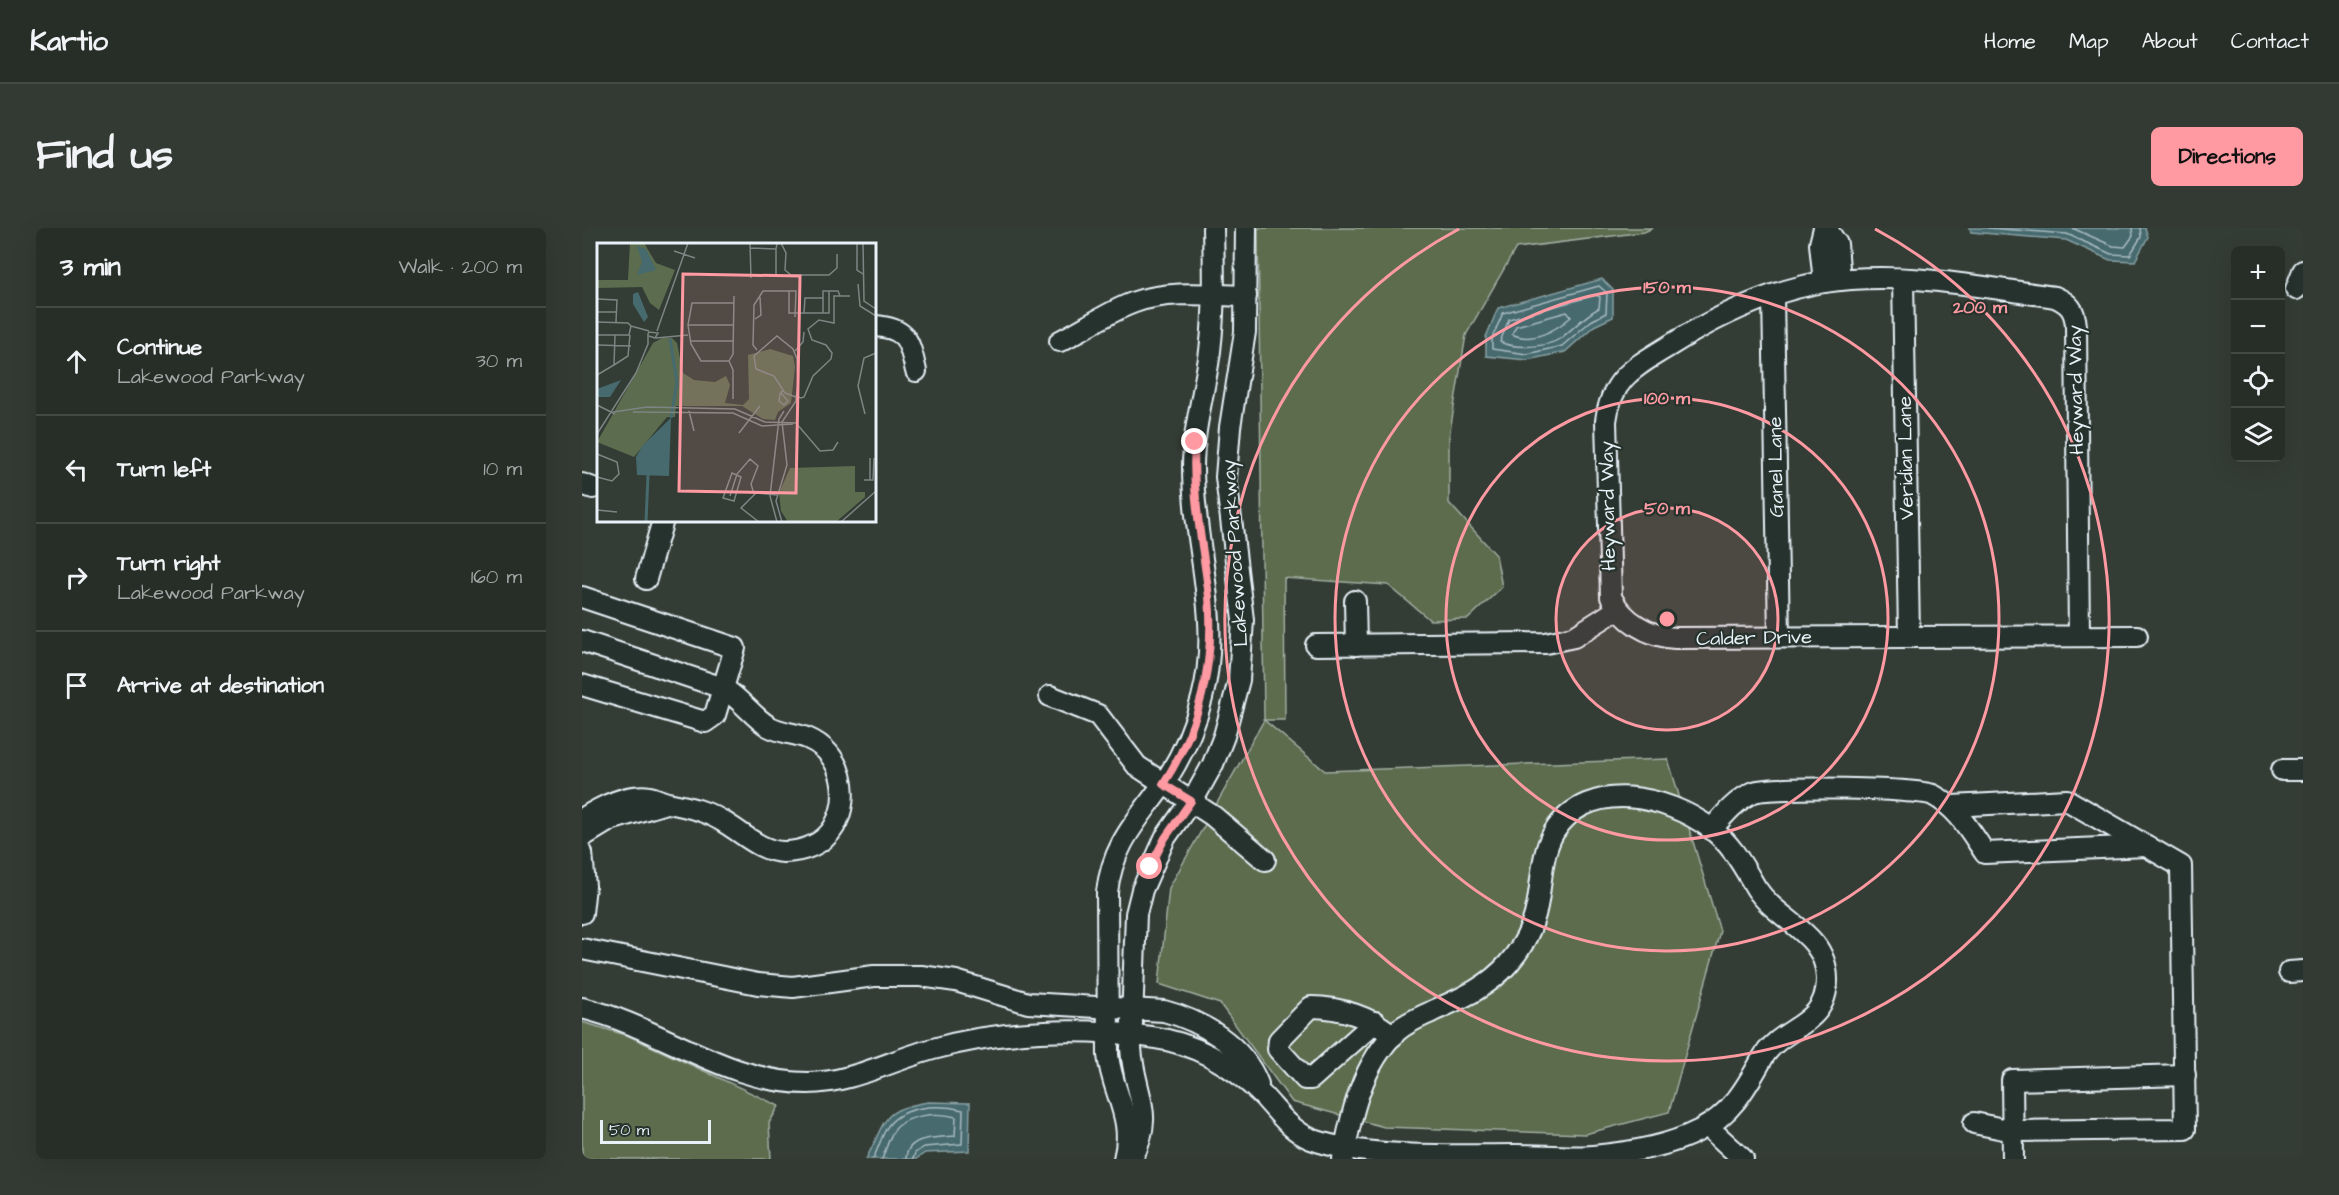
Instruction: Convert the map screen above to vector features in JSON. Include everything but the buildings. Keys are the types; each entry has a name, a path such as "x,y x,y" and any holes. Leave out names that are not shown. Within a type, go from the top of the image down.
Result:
{"street":[{"name":"Lakewood Parkway","path":"1124,1159 1127,1143 1126,1116 1110,1069 1107,1034 1107,892 1111,867 1125,836 1163,784 1194,724 1207,672 1210,618 1196,518 1193,466 1210,350 1214,295 1213,228"},
{"name":"Lakewood Parkway","path":"1132,1159 1145,1120 1142,1099 1133,1069 1131,1035 1136,914 1142,890 1161,845 1213,764 1236,698 1242,660 1242,598 1226,477 1230,427 1242,357 1246,296 1246,228"},
{"path":"1825,228 1837,244 1832,281"},
{"name":"Heyward Way","path":"1617,609 1611,597 1610,583 1606,421 1611,396 1616,385 1636,366 1723,314 1773,296 1832,281 1903,279 2055,297 2071,308 2076,326 2079,636"},
{"name":"Veridian Lane","path":"1903,279 1909,636"},
{"path":"1060,341 1134,303 1170,295 1246,296"},
{"name":"Ganel Lane","path":"1773,296 1779,637"},
{"path":"876,326 900,330 904,335 916,371"},
{"path":"646,579 662,522"},
{"path":"582,597 735,648 715,715 705,722 582,685"},
{"path":"1355,601 1356,645"},
{"path":"1316,645 1546,643 1574,637 1617,609"},
{"name":"Calder Drive","path":"1617,609 1639,626 1665,638 2137,636"},
{"path":"582,641 723,688 740,698 766,724 808,738 832,758 842,779 843,790 843,802 834,827 826,836 807,849 775,851 750,840 712,815 650,797 633,798 605,806 582,819"},
{"path":"1050,696 1098,715 1137,766 1213,816 1265,860"},
{"path":"2282,770 2303,770"},
{"path":"1712,829 1727,812 1754,792 1902,791 1930,794 1952,806 1985,853 2147,846"},
{"path":"582,1008 631,1022 740,1071 763,1078 807,1083 845,1078 928,1050 973,1040 1029,1034 1107,1034 1176,1041 1196,1047 1229,1066 1262,1095 1290,1126 1344,1153 1585,1157 1655,1146 1696,1133 1707,1126 1738,1100 1770,1048 1810,1021 1821,1003 1827,982 1824,962 1815,942 1772,908 1761,895 1738,856 1712,829 1660,801 1645,798 1602,800 1580,810 1560,824 1548,845 1535,916 1508,963 1487,984 1400,1028 1377,1054 1361,1086 1344,1153"},
{"path":"1952,806 2067,800 2181,866 2186,1129 2013,1131 1974,1123"},
{"path":"582,837 616,818 651,810 666,802"},
{"path":"582,853 585,886 582,913"},
{"path":"582,949 758,984 793,987 874,976 921,976 956,981 1028,1003 1132,1008 1184,1017 1212,1031 1236,1050 1247,1064 1262,1095"},
{"path":"1375,1022 1311,1079 1305,1079 1278,1049 1279,1040 1311,1007 1375,1022 1393,1036"},
{"path":"2013,1159 2012,1080 2185,1076"},
{"path":"1707,1126 1743,1159"}],"green space":[{"path":"1258,228 1653,228 1644,232 1516,248 1466,335 1449,437 1449,503 1496,555 1502,587 1468,619 1430,620 1388,585 1284,578 1285,720 1264,720"},
{"path":"1264,720 1325,771 1668,759 1720,931 1669,1112 1585,1134 1384,1127 1292,1102 1220,1004 1159,984 1169,888"},
{"path":"582,1022 629,1036 779,1106 769,1123 771,1159 582,1159"}],"water":[{"path":"1970,228 2145,228 2148,237 2135,261 2110,260 2066,240 1971,232"},
{"path":"1602,279 1613,290 1613,317 1594,326 1565,352 1527,360 1486,356 1486,337 1498,308"},
{"path":"929,1102 970,1103 969,1151 925,1153 916,1159 866,1159 887,1118 901,1108"}],"route":[{"path":"1150,867 1165,838 1191,801 1163,784 1184,748 1194,724 1202,697 1210,644 1208,594 1194,492 1195,442"}]}
